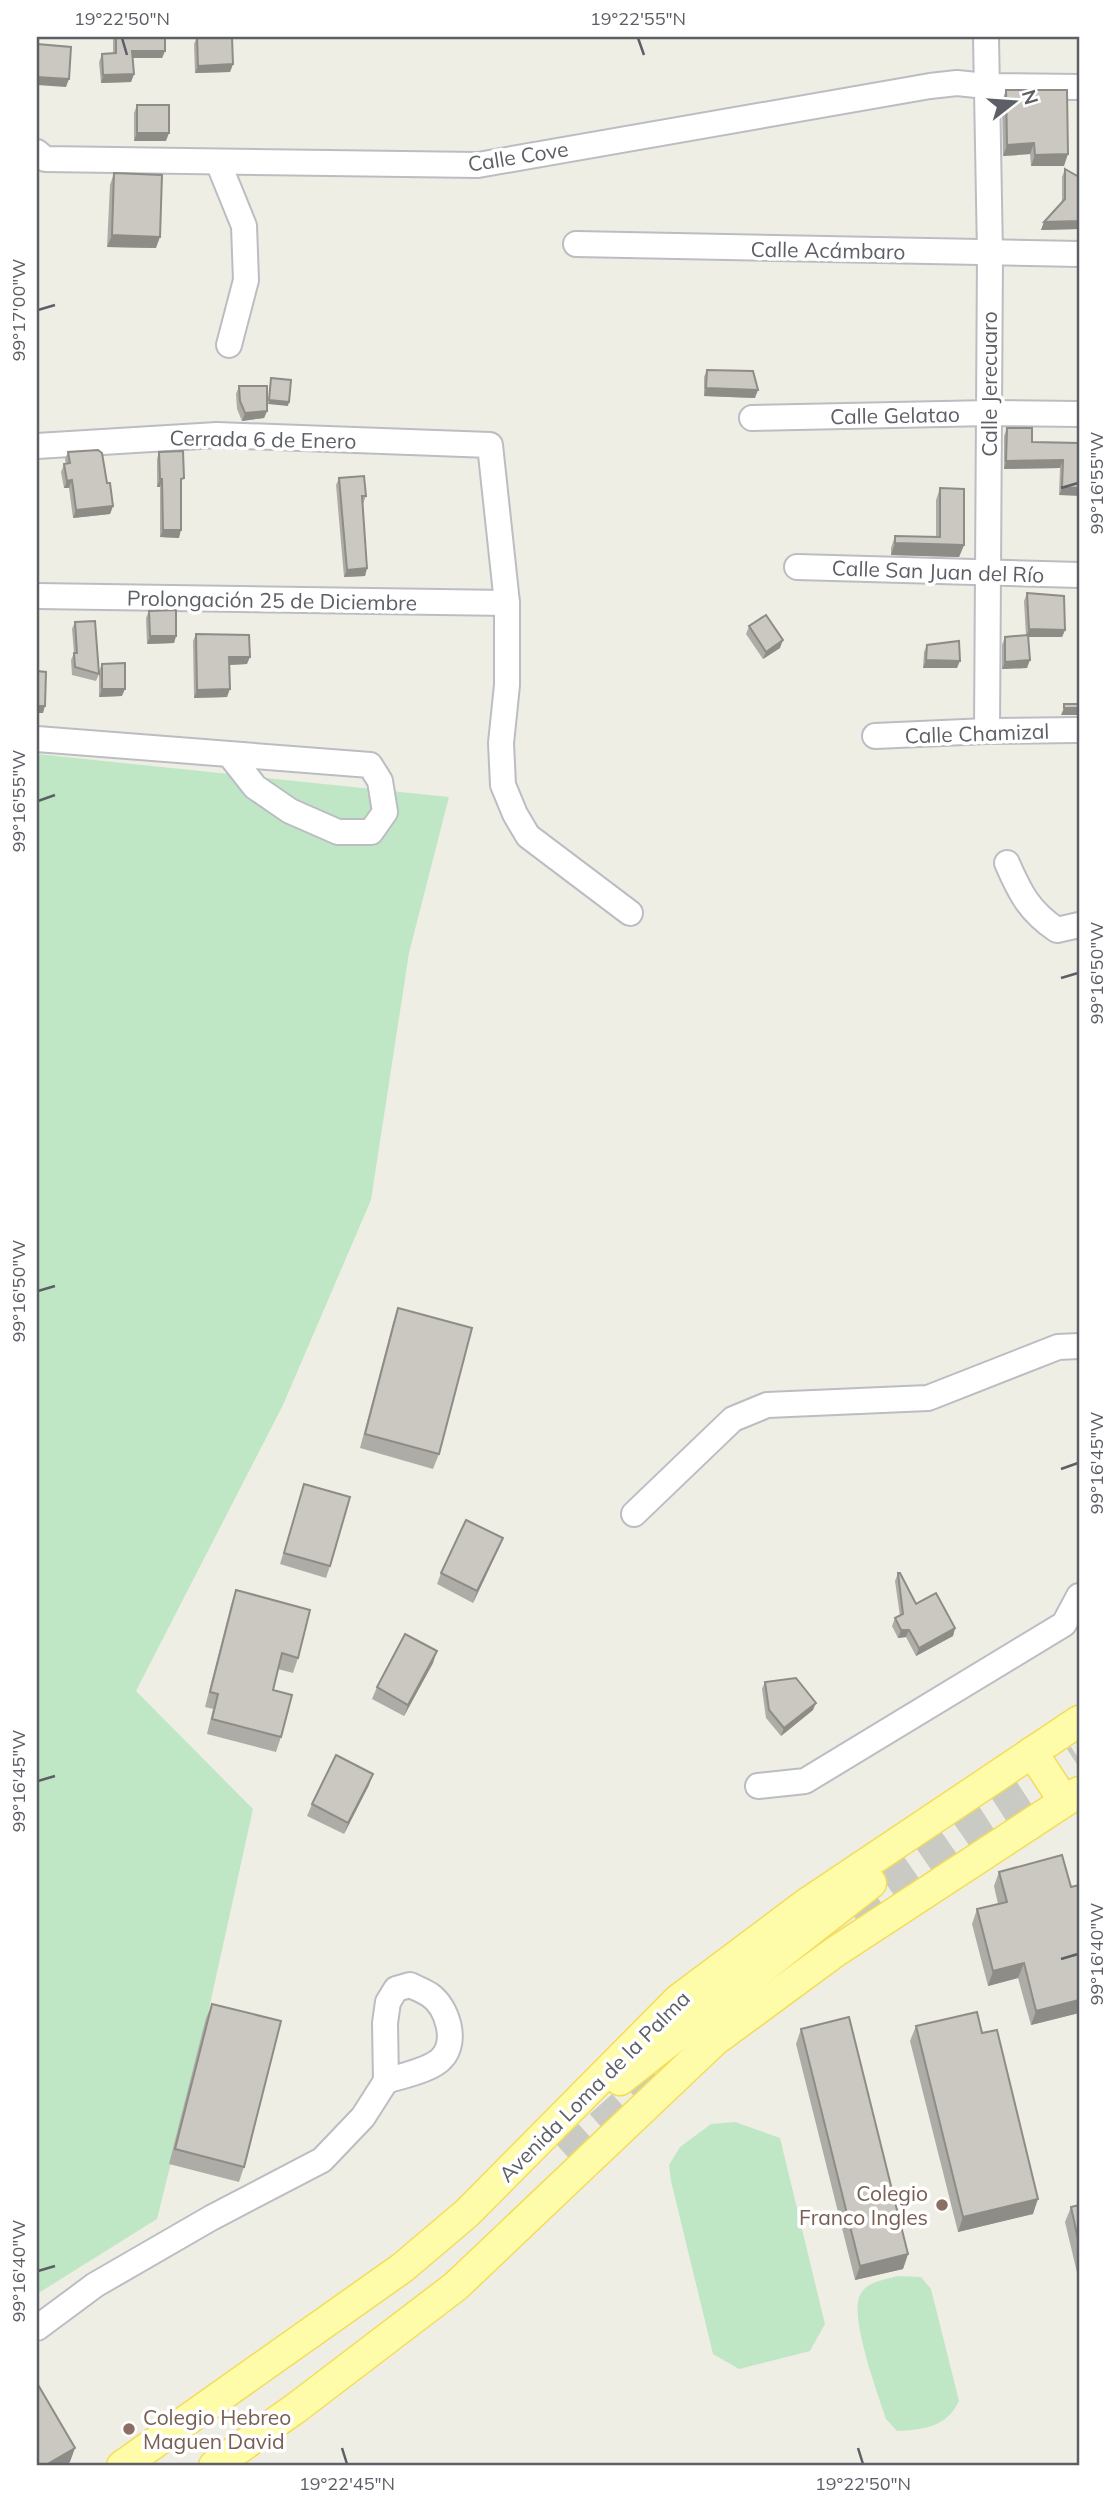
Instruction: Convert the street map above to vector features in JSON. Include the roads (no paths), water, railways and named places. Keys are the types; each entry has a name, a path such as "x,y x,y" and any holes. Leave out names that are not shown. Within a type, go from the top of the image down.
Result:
{"main road":[{"name":"Avenida Loma de la Palma","path":"122,2466 402,2268 467,2213 678,2000 806,1904 1079,1721"},
{"path":"214,2466 296,2408 456,2286 714,2040 835,1952 1072,1797 1032,1752"},
{"path":"555,2122 600,2095 871,1883"},
{"path":"296,2408 502,2219 566,2155"}],"street":[{"name":"Calle Jerecuaro","path":"986,37 990,254 987,731"},
{"name":"Calle Cove","path":"41,156 218,162 478,165 930,86 957,83 1079,87"},
{"path":"218,162 244,226 246,281 229,345"},
{"name":"Calle Acámbaro","path":"576,244 1079,254"},
{"name":"Calle Gelatao","path":"752,418 1079,414"},
{"name":"Cerrada 6 de Enero","path":"37,446 217,435 490,445 507,603"},
{"name":"Calle San Juan del Río","path":"797,567 1079,575"},
{"name":"Prolongación 25 de Diciembre","path":"37,596 507,603"},
{"path":"507,603 507,685 501,743 503,785 514,814 528,836 631,913"},
{"name":"Calle Chamizal","path":"875,736 1079,730"},
{"path":"37,739 370,765 380,781 385,812 371,832 338,832 290,811 255,787 229,754"},
{"path":"1007,863 1022,897 1040,918 1068,928"},
{"path":"634,1514 733,1419 767,1405 928,1398 1058,1347 1079,1346"},
{"path":"758,1786 804,1781 1064,1624 1079,1596"},
{"path":"37,2329 95,2285 211,2218 322,2160 363,2117 386,2081"}],"tunnel":[{"path":"851,1912 1079,1759"},
{"path":"566,2155 697,2039"}],"place":[{"name":"Colegio Franco Ingles","path":"942,2205"},
{"name":"Colegio Hebreo Maguen David","path":"129,2429"}]}
